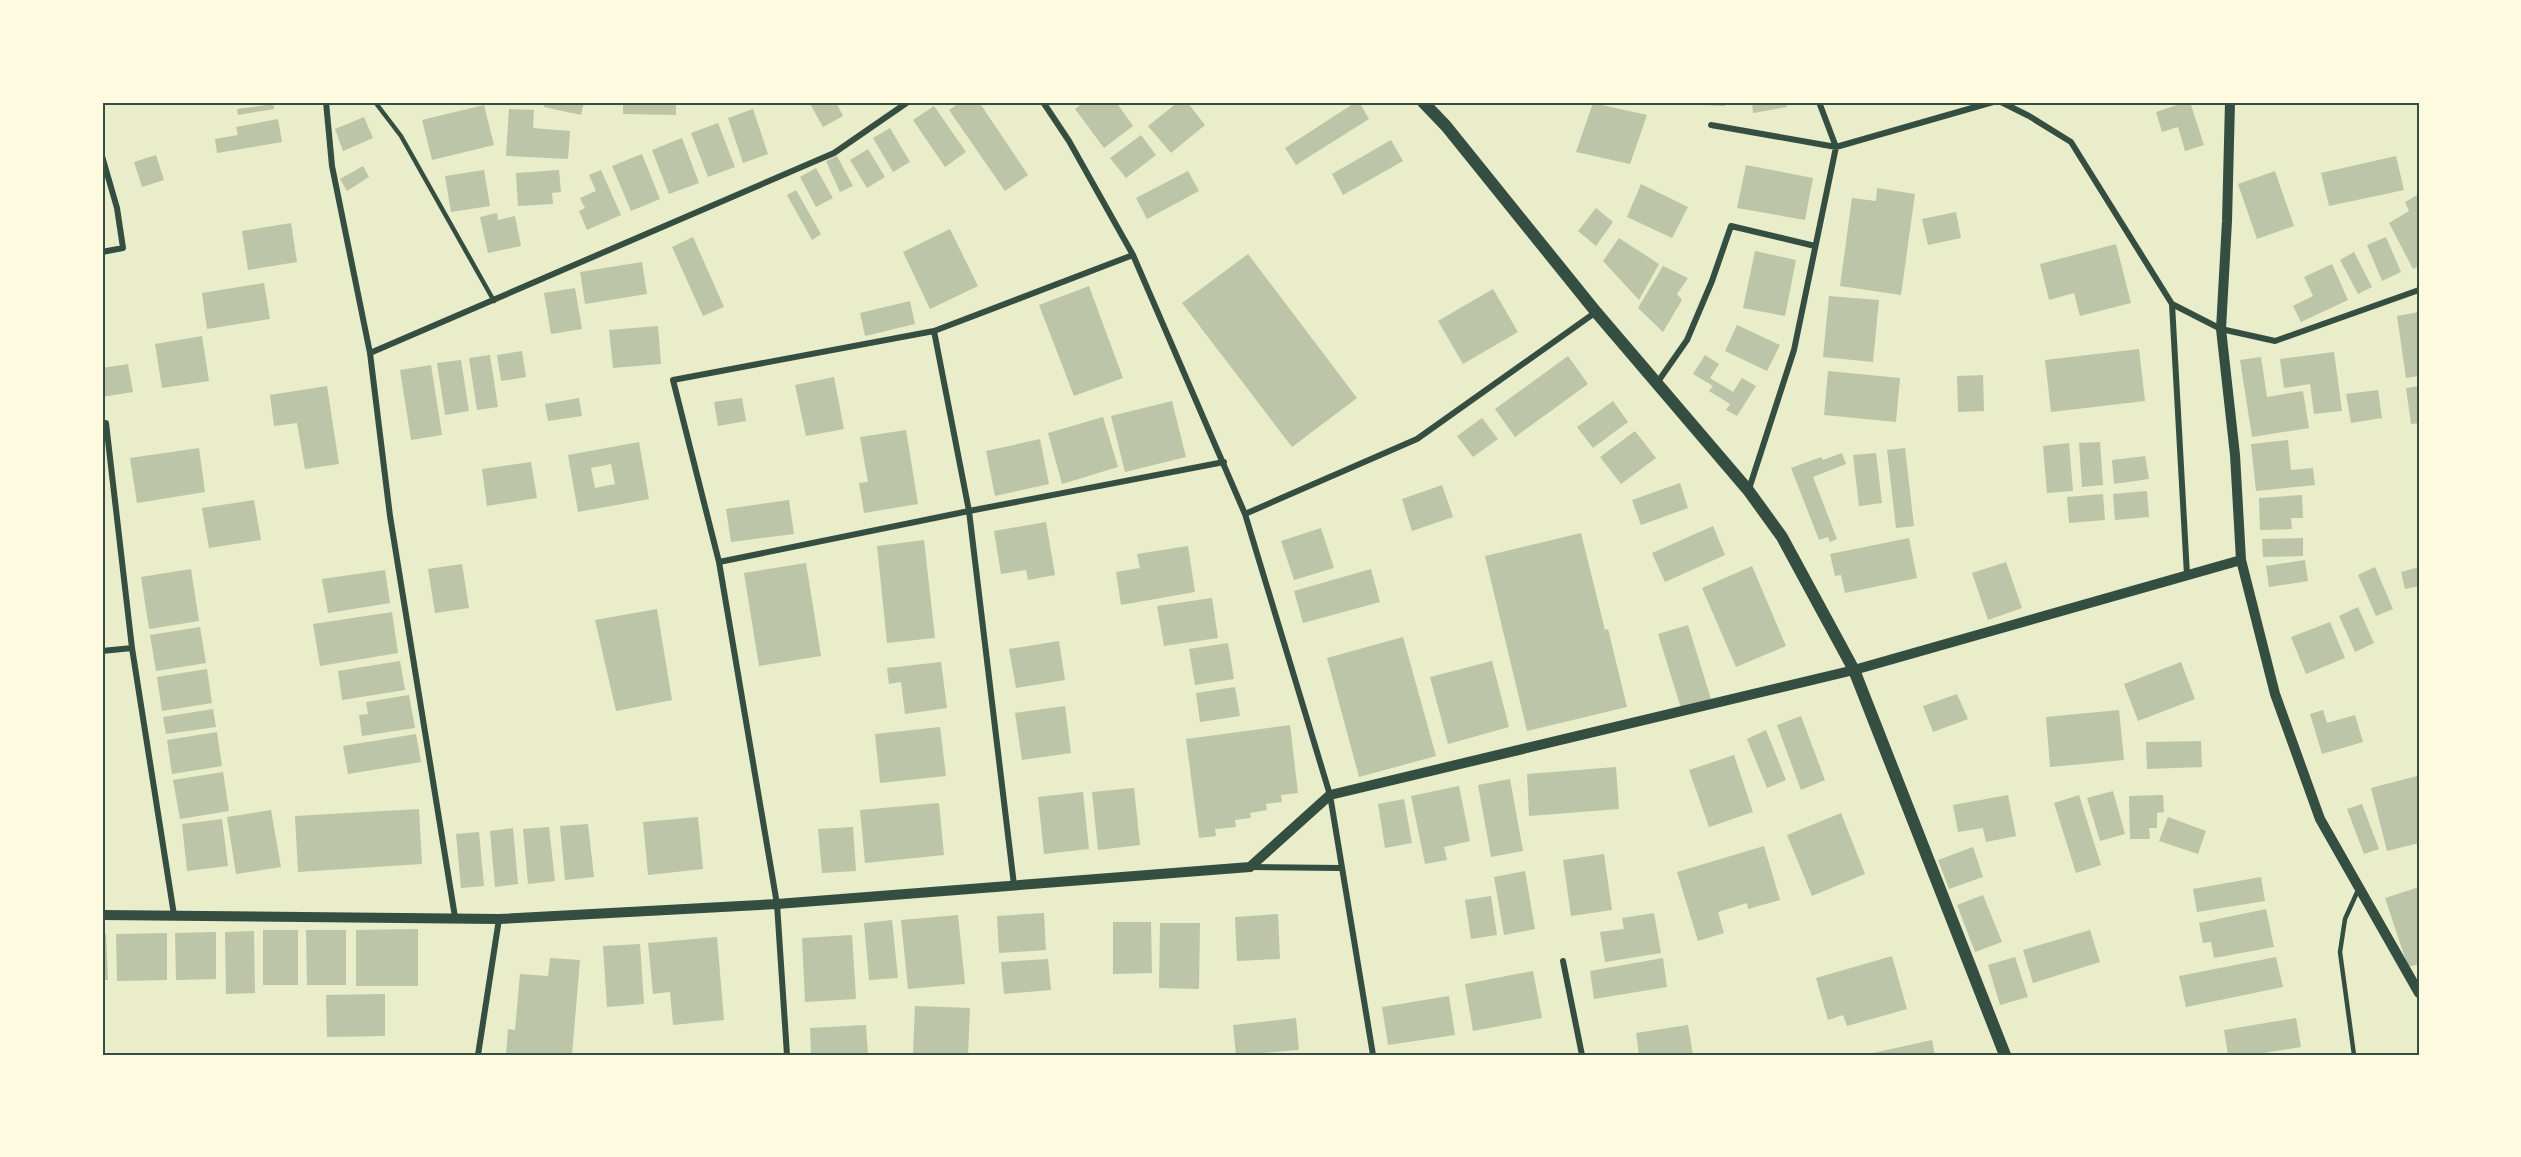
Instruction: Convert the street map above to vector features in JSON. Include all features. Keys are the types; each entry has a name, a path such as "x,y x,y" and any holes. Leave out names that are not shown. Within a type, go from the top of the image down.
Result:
{"main road":[{"path":"1423,102 1446,126 1596,312 1748,490 1782,537 1854,670 2005,1055"}],"street":[{"path":"326,102 332,166 370,353 392,527 455,917"},
{"path":"370,353 834,153 908,102"},
{"path":"1043,102 1069,141 1133,255 1245,514 1330,795 1340,868 1373,1055"},
{"path":"1748,490 1794,350 1836,147 1819,102"},
{"path":"1712,125 1836,147 1993,102"},
{"path":"2001,102 2071,142 2172,304 2187,575"},
{"path":"2230,102 2228,221 2221,329 2235,455 2241,560 2275,694 2320,819 2419,993"},
{"path":"102,156 117,208 123,248 102,252"},
{"path":"1657,384 1687,340 1712,281 1731,225 1815,246"},
{"path":"787,1055 777,904 718,562 673,380 934,331 1133,255"},
{"path":"2172,304 2221,329 2275,341 2419,290"},
{"path":"1245,514 1417,439 1596,312"},
{"path":"934,331 969,511 1014,885"},
{"path":"105,423 132,648 174,915"},
{"path":"718,562 1224,462"},
{"path":"1250,867 1330,795 1854,670 2241,560"},
{"path":"102,651 132,648"},
{"path":"102,915 499,919 777,904 1250,867 1340,868"},
{"path":"478,1055 499,919"},
{"path":"1563,961 1582,1055"}],"lane":[{"path":"375,102 401,136 494,301"},
{"path":"2354,1055 2340,952 2345,920 2360,888"}],"building":[{"path":"545,102 584,102 581,115 544,107"},
{"path":"623,102 676,102 676,115 623,114"},
{"path":"809,102 836,102 843,116 823,127"},
{"path":"961,102 979,102 1028,175 1005,191 949,110"},
{"path":"1084,102 1116,102 1133,126 1104,148 1075,109"},
{"path":"1178,102 1187,102 1205,125 1171,153 1148,126"},
{"path":"1359,102 1369,119 1296,165 1285,148"},
{"path":"1704,102 1725,102 1725,106 1704,105"},
{"path":"1752,102 1786,102 1787,107 1753,113"},
{"path":"2190,102 2204,145 2185,151 2178,127 2162,132 2156,112"},
{"path":"1593,103 1647,115 1630,164 1576,152"},
{"path":"274,104 274,109 238,115 237,109"},
{"path":"484,105 494,145 432,160 422,120"},
{"path":"934,106 966,152 945,167 913,120"},
{"path":"509,109 534,110 533,128 570,131 568,159 506,156"},
{"path":"753,109 768,154 743,163 728,118"},
{"path":"364,117 373,138 343,151 335,129"},
{"path":"278,119 282,142 217,153 215,139 238,135 236,127"},
{"path":"718,123 735,167 708,177 691,133"},
{"path":"890,128 910,162 893,172 873,138"},
{"path":"1141,135 1156,155 1126,178 1110,158"},
{"path":"682,138 699,183 669,194 652,150"},
{"path":"1391,140 1403,161 1343,195 1332,174"},
{"path":"868,149 885,177 867,188 850,160"},
{"path":"642,154 660,199 631,211 612,166"},
{"path":"156,155 164,180 142,187 134,162"},
{"path":"837,156 853,186 840,192 826,161"},
{"path":"2396,156 2404,190 2329,206 2321,173"},
{"path":"1746,165 1813,178 1805,220 1737,208"},
{"path":"363,166 369,177 347,191 340,179"},
{"path":"816,168 833,198 816,207 800,177"},
{"path":"484,170 490,206 451,212 445,176"},
{"path":"559,170 561,192 552,193 553,204 518,206 516,173"},
{"path":"601,170 621,215 587,230 579,211 585,208 580,198 596,191 589,175"},
{"path":"1188,171 1199,191 1147,219 1136,198"},
{"path":"2275,171 2294,226 2257,239 2238,184"},
{"path":"1641,184 1688,207 1672,238 1627,217"},
{"path":"1877,188 1915,194 1901,295 1840,286 1852,198 1876,201"},
{"path":"796,190 821,234 812,240 787,195"},
{"path":"2419,194 2419,266 2413,269 2389,223 2409,211 2405,202"},
{"path":"1596,208 1613,222 1596,246 1578,231"},
{"path":"1956,212 1961,238 1928,245 1922,219"},
{"path":"497,213 498,220 515,216 521,246 488,253 480,217"},
{"path":"291,223 297,262 248,270 242,231"},
{"path":"950,229 978,286 930,309 903,252"},
{"path":"693,237 724,307 703,316 672,247"},
{"path":"2386,237 2401,272 2382,281 2367,245"},
{"path":"1619,238 1659,264 1639,300 1603,261"},
{"path":"2116,244 2131,303 2080,316 2074,293 2049,300 2040,264"},
{"path":"1755,251 1796,260 1785,316 1743,308"},
{"path":"2354,252 2372,287 2358,294 2340,260"},
{"path":"1248,254 1357,398 1292,447 1182,303"},
{"path":"642,262 647,294 585,304 580,272"},
{"path":"2332,264 2348,300 2301,322 2293,306 2313,296 2304,277"},
{"path":"1663,266 1688,278 1677,294 1682,300 1663,332 1638,308"},
{"path":"264,283 270,319 207,329 202,293"},
{"path":"1089,286 1123,378 1074,396 1039,305"},
{"path":"575,288 582,329 551,334 544,293"},
{"path":"1493,289 1518,332 1463,364 1438,321"},
{"path":"1829,296 1879,300 1873,362 1823,357"},
{"path":"910,301 915,324 865,336 860,313"},
{"path":"2419,312 2419,376 2406,378 2397,316"},
{"path":"1737,325 1780,345 1767,371 1725,351"},
{"path":"658,326 661,364 613,368 609,330"},
{"path":"202,336 209,381 162,388 155,344"},
{"path":"2139,349 2145,401 2051,412 2045,360"},
{"path":"522,351 526,377 501,381 497,355"},
{"path":"2334,352 2342,411 2314,414 2310,384 2284,388 2280,359"},
{"path":"490,355 498,407 477,410 469,358"},
{"path":"1705,355 1719,364 1710,378 1733,392 1742,378 1756,386 1737,416 1726,410 1730,404 1709,391 1713,386 1693,374"},
{"path":"1568,356 1588,384 1515,437 1495,409"},
{"path":"2261,357 2267,397 2303,391 2309,428 2252,437 2240,360"},
{"path":"461,360 469,411 445,415 437,363"},
{"path":"128,364 133,392 102,397 102,368"},
{"path":"431,365 442,435 411,440 400,370"},
{"path":"1828,371 1900,378 1896,422 1824,415"},
{"path":"1983,375 1984,411 1958,412 1957,376"},
{"path":"834,377 844,429 806,436 795,385"},
{"path":"327,386 339,464 305,469 297,423 274,426 270,395"},
{"path":"2419,386 2419,423 2411,424 2406,388"},
{"path":"2378,390 2382,418 2351,423 2346,394"},
{"path":"579,398 582,416 548,421 545,404"},
{"path":"742,398 746,421 718,426 714,402"},
{"path":"1172,401 1186,457 1125,472 1111,416"},
{"path":"1613,401 1628,422 1593,448 1577,427"},
{"path":"1103,417 1118,467 1062,484 1048,433"},
{"path":"1482,418 1498,439 1473,457 1457,436"},
{"path":"906,430 918,504 864,513 859,483 868,482 860,437"},
{"path":"1635,431 1656,458 1621,484 1600,457"},
{"path":"1040,439 1049,484 995,496 986,451"},
{"path":"2288,440 2291,470 2313,468 2315,485 2256,491 2251,444"},
{"path":"639,442 649,499 578,512 568,455","holes":["611,464 615,484 595,488 591,468"]},
{"path":"2100,442 2103,485 2082,487 2079,443"},
{"path":"2069,443 2073,491 2047,493 2043,446"},
{"path":"199,448 205,492 137,503 130,458"},
{"path":"1905,448 1914,526 1896,528 1887,450"},
{"path":"1842,453 1846,464 1813,477 1837,539 1830,542 1828,537 1819,540 1791,468 1821,457 1823,460"},
{"path":"1876,453 1882,503 1859,506 1853,455"},
{"path":"2145,456 2149,479 2114,484 2112,460"},
{"path":"531,462 537,498 487,506 482,469"},
{"path":"1680,483 1688,508 1641,525 1632,500"},
{"path":"1442,485 1453,517 1412,531 1402,499"},
{"path":"2147,491 2149,517 2115,520 2113,494"},
{"path":"2103,494 2105,520 2069,523 2067,497"},
{"path":"2302,495 2303,518 2291,518 2292,529 2260,530 2259,498"},
{"path":"254,500 261,540 209,548 202,508"},
{"path":"789,500 794,534 731,542 726,509"},
{"path":"1046,522 1055,575 1028,580 1026,570 1001,574 994,531"},
{"path":"1713,526 1725,555 1665,582 1652,553"},
{"path":"1321,528 1334,568 1294,580 1281,541"},
{"path":"1581,533 1627,707 1527,731 1485,556"},
{"path":"1909,538 1917,578 1845,593 1841,575 1835,576 1830,554"},
{"path":"2303,538 2303,556 2263,557 2262,539"},
{"path":"924,540 935,638 887,643 877,546"},
{"path":"1188,546 1195,592 1121,605 1116,572 1140,568 1137,554"},
{"path":"2305,560 2308,581 2269,587 2266,566"},
{"path":"2006,562 2022,608 1988,620 1972,573"},
{"path":"806,563 821,656 759,666 744,573"},
{"path":"462,564 469,608 435,613 428,569"},
{"path":"1752,566 1786,646 1736,667 1702,588"},
{"path":"2375,567 2393,609 2376,616 2358,575"},
{"path":"2419,567 2419,586 2405,589 2401,572"},
{"path":"191,569 199,621 149,629 141,577"},
{"path":"1371,569 1380,602 1303,623 1294,591"},
{"path":"385,570 390,603 328,613 322,579"},
{"path":"1212,598 1218,638 1164,646 1157,606"},
{"path":"2358,607 2374,643 2355,652 2339,616"},
{"path":"657,609 672,700 616,711 595,620"},
{"path":"392,612 398,653 320,666 313,624"},
{"path":"2330,622 2345,658 2306,674 2291,637"},
{"path":"1688,625 1711,699 1681,708 1658,634"},
{"path":"200,627 206,663 156,671 150,635"},
{"path":"1403,637 1436,756 1359,777 1327,658"},
{"path":"1059,641 1065,680 1016,688 1009,649"},
{"path":"1228,643 1234,679 1195,685 1189,649"},
{"path":"400,661 405,690 342,700 338,671"},
{"path":"1492,661 1509,727 1448,744 1430,677"},
{"path":"941,662 947,708 905,714 901,682 889,684 887,668"},
{"path":"2181,662 2195,699 2138,721 2124,684"},
{"path":"207,669 212,703 162,711 157,677"},
{"path":"1235,687 1240,716 1200,722 1196,693"},
{"path":"1957,694 1968,719 1933,732 1923,706"},
{"path":"409,695 415,728 362,736 359,715 368,714 366,702"},
{"path":"1065,706 1071,753 1022,760 1015,713"},
{"path":"213,709 216,727 166,734 163,717"},
{"path":"2119,710 2124,760 2050,767 2046,717"},
{"path":"2323,710 2327,723 2355,715 2363,742 2322,754 2310,714"},
{"path":"1801,716 1825,780 1801,790 1777,725"},
{"path":"1290,725 1298,793 1281,795 1282,802 1266,804 1267,810 1250,813 1251,818 1235,820 1236,827 1215,829 1216,836 1199,838 1186,739"},
{"path":"940,727 946,776 880,783 875,734"},
{"path":"1766,730 1786,780 1767,788 1747,739"},
{"path":"217,732 222,766 172,774 167,740"},
{"path":"416,734 421,762 348,774 343,746"},
{"path":"2201,741 2202,767 2147,769 2146,742"},
{"path":"1734,755 1753,812 1709,827 1689,770"},
{"path":"1616,767 1619,809 1529,816 1527,774"},
{"path":"223,772 229,811 180,819 173,780"},
{"path":"2417,776 2419,843 2387,851 2371,788"},
{"path":"1510,779 1523,851 1491,857 1478,785"},
{"path":"1459,786 1470,841 1444,847 1447,860 1425,864 1411,796"},
{"path":"1134,788 1140,845 1098,850 1092,792"},
{"path":"2113,791 2125,834 2100,841 2087,798"},
{"path":"1083,792 1089,849 1044,854 1038,797"},
{"path":"2008,795 2016,836 1986,842 1983,828 1958,832 1953,805"},
{"path":"2079,795 2101,865 2076,873 2054,803"},
{"path":"2163,795 2164,812 2157,813 2157,828 2149,828 2150,839 2130,839 2129,796"},
{"path":"1404,799 1412,843 1385,848 1378,804"},
{"path":"939,803 944,855 865,863 860,810"},
{"path":"2362,804 2379,849 2364,854 2347,809"},
{"path":"419,809 422,864 298,872 295,816"},
{"path":"271,810 281,867 236,874 227,817"},
{"path":"1841,813 1865,874 1812,896 1787,835"},
{"path":"698,817 703,869 648,875 643,822"},
{"path":"2168,817 2206,831 2198,854 2159,841"},
{"path":"222,819 228,866 187,871 182,824"},
{"path":"588,824 594,877 565,880 560,826"},
{"path":"549,827 555,881 528,884 523,829"},
{"path":"853,827 856,871 822,873 818,829"},
{"path":"513,828 518,884 495,887 490,831"},
{"path":"479,832 484,886 461,888 456,834"},
{"path":"1764,846 1780,900 1748,909 1747,903 1718,912 1724,933 1698,941 1677,872"},
{"path":"1973,847 1983,877 1949,889 1938,860"},
{"path":"1604,854 1612,910 1571,916 1563,860"},
{"path":"1525,871 1535,929 1504,935 1494,877"},
{"path":"2261,877 2265,901 2197,912 2193,889"},
{"path":"2419,887 2419,964 2408,967 2385,898"},
{"path":"1983,895 2002,942 1975,952 1957,905"},
{"path":"1491,896 1497,935 1471,939 1465,900"},
{"path":"2266,909 2274,947 2214,958 2211,942 2203,943 2199,923"},
{"path":"1044,913 1046,950 999,953 997,916"},
{"path":"1654,913 1661,953 1605,962 1600,932 1624,929 1622,918"},
{"path":"1278,914 1280,959 1237,961 1235,917"},
{"path":"958,915 965,984 908,989 901,920"},
{"path":"892,920 898,978 869,980 864,923"},
{"path":"1113,922 1151,922 1152,973 1113,974"},
{"path":"1160,923 1200,923 1199,989 1159,988"},
{"path":"418,929 418,986 356,986 356,930"},
{"path":"263,930 298,930 298,985 263,985"},
{"path":"306,930 346,930 346,985 307,985"},
{"path":"2090,930 2100,962 2033,983 2023,950"},
{"path":"254,931 255,993 226,994 225,932"},
{"path":"216,932 216,979 176,980 175,933"},
{"path":"167,933 167,980 117,981 116,934"},
{"path":"102,934 106,934 108,980 102,980"},
{"path":"852,935 856,999 805,1002 802,938"},
{"path":"717,937 724,1020 673,1025 670,992 653,994 648,943"},
{"path":"640,944 644,1004 607,1007 603,946"},
{"path":"1892,956 1907,1009 1847,1026 1843,1015 1828,1020 1816,978"},
{"path":"2015,957 2028,997 2000,1005 1988,965"},
{"path":"2276,957 2283,987 2186,1007 2179,976"},
{"path":"550,958 580,960 572,1055 506,1055 508,1029 515,1030 520,974 548,976"},
{"path":"1663,958 1667,987 1594,999 1590,971"},
{"path":"1048,959 1051,990 1004,994 1001,962"},
{"path":"1533,971 1542,1018 1473,1031 1465,984"},
{"path":"385,994 385,1036 327,1037 326,995"},
{"path":"1449,996 1455,1035 1388,1045 1382,1007"},
{"path":"915,1006 970,1008 968,1055 913,1055"},
{"path":"1296,1018 1299,1050 1236,1055 1233,1025"},
{"path":"2296,1018 2301,1047 2252,1055 2228,1055 2224,1030"},
{"path":"866,1025 868,1055 811,1055 810,1028"},
{"path":"1688,1025 1693,1055 1639,1055 1636,1033"},
{"path":"1932,1040 1935,1055 1874,1055 1873,1053"}]}
